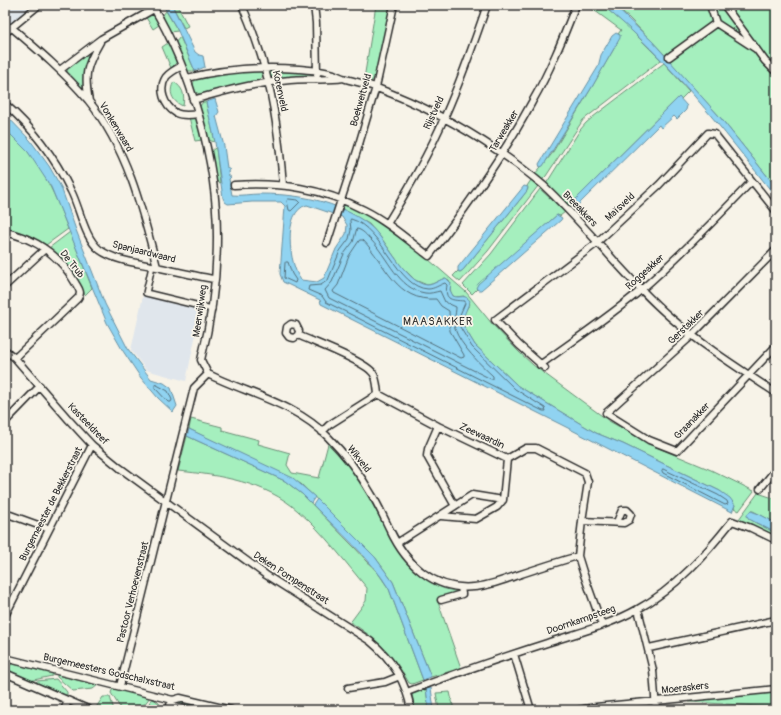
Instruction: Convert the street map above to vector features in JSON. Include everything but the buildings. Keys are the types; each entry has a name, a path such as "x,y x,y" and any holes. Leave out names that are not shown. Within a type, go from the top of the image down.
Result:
{"street":[{"path":"5,33 39,5"},
{"name":"Korenveld","path":"242,5 265,68 274,109 280,148 283,185"},
{"path":"314,5 316,23 317,79"},
{"name":"Boekweitveld","path":"327,243 376,87 394,5"},
{"name":"Rijstveld","path":"387,224 408,189 444,118 467,63 487,5"},
{"name":"Tarweakker","path":"387,224 429,256 456,221 502,154 533,101 559,47 576,5"},
{"path":"710,5 716,23 757,50"},
{"path":"724,5 757,50 776,72"},
{"path":"60,70 102,40 153,7"},
{"name":"Meerwijkweg","path":"153,7 170,39 187,78 207,147 214,188 217,237 212,309 201,360 208,374"},
{"path":"669,57 716,23"},
{"name":"Vonkenwaard","path":"11,27 60,70 89,101 104,123 125,162 140,204 154,266"},
{"path":"89,101 86,86 86,71 91,56 102,40"},
{"path":"182,66 167,76 164,82 162,89 165,101 176,113 187,115 198,114"},
{"name":"Breeakkers","path":"187,78 243,68 265,68 331,73 376,87 412,101 444,118 502,154 543,185 572,213 670,317 723,358 776,393"},
{"name":"Breeakkers","path":"193,100 248,85 268,82 317,79 330,80 344,78"},
{"name":"Spanjaardwaard","path":"5,104 29,128 56,163 72,192 89,236 95,246 113,257 214,279"},
{"name":"Maïsveld","path":"542,366 495,320 598,242 659,185 708,133 715,134 752,181"},
{"path":"752,181 776,211"},
{"name":"Roggeakker","path":"542,366 642,289 704,232 752,181"},
{"path":"234,185 283,185 311,189 341,198 366,210 387,224"},
{"name":"De Trub","path":"5,232 26,237 46,248 56,256 80,292 80,296 14,358"},
{"path":"5,286 46,248"},
{"name":"Gerstakker","path":"606,413 692,335 776,250"},
{"path":"154,266 146,293 212,309"},
{"path":"298,335 364,365 374,373 377,385 378,394 329,425 322,432"},
{"name":"Graanakker","path":"606,413 649,440 678,451 776,346"},
{"name":"Kasteeldreef","path":"5,350 40,386 92,445 166,503"},
{"path":"166,503 194,388 208,374"},
{"name":"Wikveld","path":"208,374 226,383 282,405 301,416 322,432 342,452 357,471 375,500 397,543 411,563 424,574 443,584 461,588 486,585 578,556"},
{"path":"5,422 40,386"},
{"name":"Zeewaardin","path":"378,394 438,426 507,459 526,448 536,448 585,473 588,482 578,556 582,572 602,625"},
{"path":"438,426 428,449 427,456 454,506"},
{"name":"Burgemeester de Bekkerstraat","path":"5,616 92,445"},
{"path":"441,516 476,519 497,507 503,500 507,459"},
{"path":"760,489 776,469"},
{"path":"397,543 472,495 503,500"},
{"name":"Deken Pompenstraat","path":"166,503 266,575 370,641 383,652 395,666 407,692 411,710"},
{"name":"Pastoor Verhoevenstraat","path":"120,686 166,503"},
{"path":"5,512 49,529"},
{"path":"582,521 617,522"},
{"name":"Doornkampsteeg","path":"407,692 602,625 638,609 674,584 707,553 732,521 776,540"},
{"path":"441,600 462,594 461,588"},
{"path":"638,609 649,648 653,670 656,710"},
{"path":"649,648 776,620"},
{"path":"514,654 531,710"},
{"name":"Burgemeesters Godschalxstraat","path":"5,658 120,686 170,705 189,710"},
{"path":"5,673 90,710"},
{"path":"348,688 385,682 400,676"},
{"name":"Moeraskers","path":"579,710 776,688"},
{"name":"Burgemeesters Godschalxstraat","path":"170,705 180,698 231,710"},
{"path":"64,710 68,701"}],"shaded area":[{"path":"5,5 34,5 5,29"},
{"path":"143,296 201,310 186,381 146,370 131,350"}],"green space":[{"path":"177,5 188,26 184,28 173,7"},
{"path":"376,5 391,5 375,77 371,82 364,79"},
{"path":"587,5 602,5 625,24 661,60 583,120 542,180 535,174 551,155 592,87 616,45 620,35 618,34 621,30"},
{"path":"613,5 708,5 713,22 666,56 629,18"},
{"path":"712,5 722,5 750,44 719,22"},
{"path":"727,5 776,5 776,69 767,59"},
{"path":"166,11 178,31 170,32 162,16"},
{"path":"150,14 155,16 159,25 153,29 145,16"},
{"path":"717,27 756,53 776,76 776,187 719,116 668,60 713,28"},
{"path":"180,37 195,71 187,71 175,43"},
{"path":"168,43 177,62 171,68 162,47"},
{"path":"88,52 89,55 84,71 85,88 82,89 67,71 68,67"},
{"path":"664,63 689,91 681,99 679,97 576,199 575,203 570,207 546,184 580,130 593,117"},
{"path":"262,71 262,77 258,80 202,95 195,92 193,88 193,83 195,80 199,77 207,75 227,72"},
{"path":"268,71 313,74 306,77 274,78 269,75"},
{"path":"174,82 183,92 183,106 176,102 172,96 171,89"},
{"path":"203,102 206,102 215,142 208,140 199,107"},
{"path":"189,117 194,117 197,119 202,140 195,141"},
{"path":"5,129 27,151 44,174 57,200 68,229 46,245 28,235 5,228"},
{"path":"215,148 220,183 215,180 210,152"},
{"path":"531,180 538,186 488,251 460,282 453,276 458,271 460,272 463,270 523,196 528,189 527,186"},
{"path":"540,189 565,212 560,216 557,215 476,288 477,289 472,294 463,285 491,254"},
{"path":"342,202 384,225 428,259 466,292 493,325 533,365 609,421 656,447 711,470 754,491 739,511 734,508 735,505 720,491 623,444 596,433 518,386 475,345 464,327 463,318 465,311 470,304 464,296 455,297 451,294 449,280 445,278 427,285 415,280 401,266 382,239 369,224 340,208"},
{"path":"70,232 92,288 85,295 70,269 49,248"},
{"path":"191,419 222,427 222,430 259,440 258,444 290,453 287,465 292,473 319,478 328,444 359,480 393,543 403,558 415,571 428,581 444,589 464,592 438,602 461,668 431,677 393,582 375,557 301,484 189,429"},
{"path":"187,436 285,481 302,494 355,548 378,573 389,589 423,680 412,684 409,683 384,648 368,634 350,622 366,601 367,588 325,538 298,511 272,493 257,487 226,478 178,471"},
{"path":"758,493 776,499 776,523 753,511 751,511 747,516 754,522 776,533 776,538 739,522 739,519"},
{"path":"13,664 53,674 52,676 29,681 5,670 5,667"},
{"path":"57,675 98,685 93,689 73,691 57,677"},
{"path":"56,679 67,692 67,696 35,683 37,681"},
{"path":"428,685 428,688 426,689 429,710 415,710 412,694 413,690"},
{"path":"113,688 150,697 144,705 121,709 111,693"},
{"path":"776,690 776,707 689,702 689,698"},
{"path":"450,692 454,710 439,710 436,693"},
{"path":"103,697 110,697 114,710 95,709"},
{"path":"152,698 159,703 161,710 147,709"},
{"path":"178,699 212,707 211,710 198,710 175,704"}],"water":[{"path":"163,5 172,5 195,52 203,56 205,67 195,71 178,31"},
{"path":"602,5 613,5 652,41 719,116 776,187 776,197 715,121 673,72 627,26"},
{"path":"616,33 620,35 620,38 592,87 543,166 540,167 539,164 598,67 601,55 612,36"},
{"path":"679,97 687,106 686,110 677,119 674,116 661,128 659,125 579,204 575,203 576,199"},
{"path":"215,99 219,112 216,116 224,146 227,168 230,170 228,171 229,176 231,177 229,179 232,195 269,194 300,197 330,204 359,218 375,231 403,269 411,277 427,285 446,278 451,283 450,290 453,296 466,297 470,301 463,318 464,327 475,345 518,386 596,433 623,444 720,491 730,498 735,505 732,512 321,304 320,300 283,282 280,274 285,206 281,202 228,204 225,202 223,198 215,142 206,102","holes":["307,205 342,217 347,225 346,234 336,249 324,278 317,282 301,280 293,263 290,239 291,227 294,217 299,209"]},
{"path":"5,114 30,140 49,166 61,187 105,304 128,349 151,379 164,383 171,388 177,406 173,412 158,398 141,378 107,323 51,187 28,152 5,129"},
{"path":"524,186 528,187 527,191 463,270 460,272 458,271 458,267"},
{"path":"557,215 562,218 561,220 481,290 476,288 478,284"},
{"path":"189,429 293,478 315,497 311,503 285,481 187,436"},
{"path":"317,499 375,557 393,582 431,677 423,680 389,589 382,578 354,545 313,505"},
{"path":"751,511 776,523 776,533 749,519 747,514"},
{"path":"431,688 434,710 429,710 426,689"}],"district":[{"name":"MAASAKKER","path":"438,321"}]}
